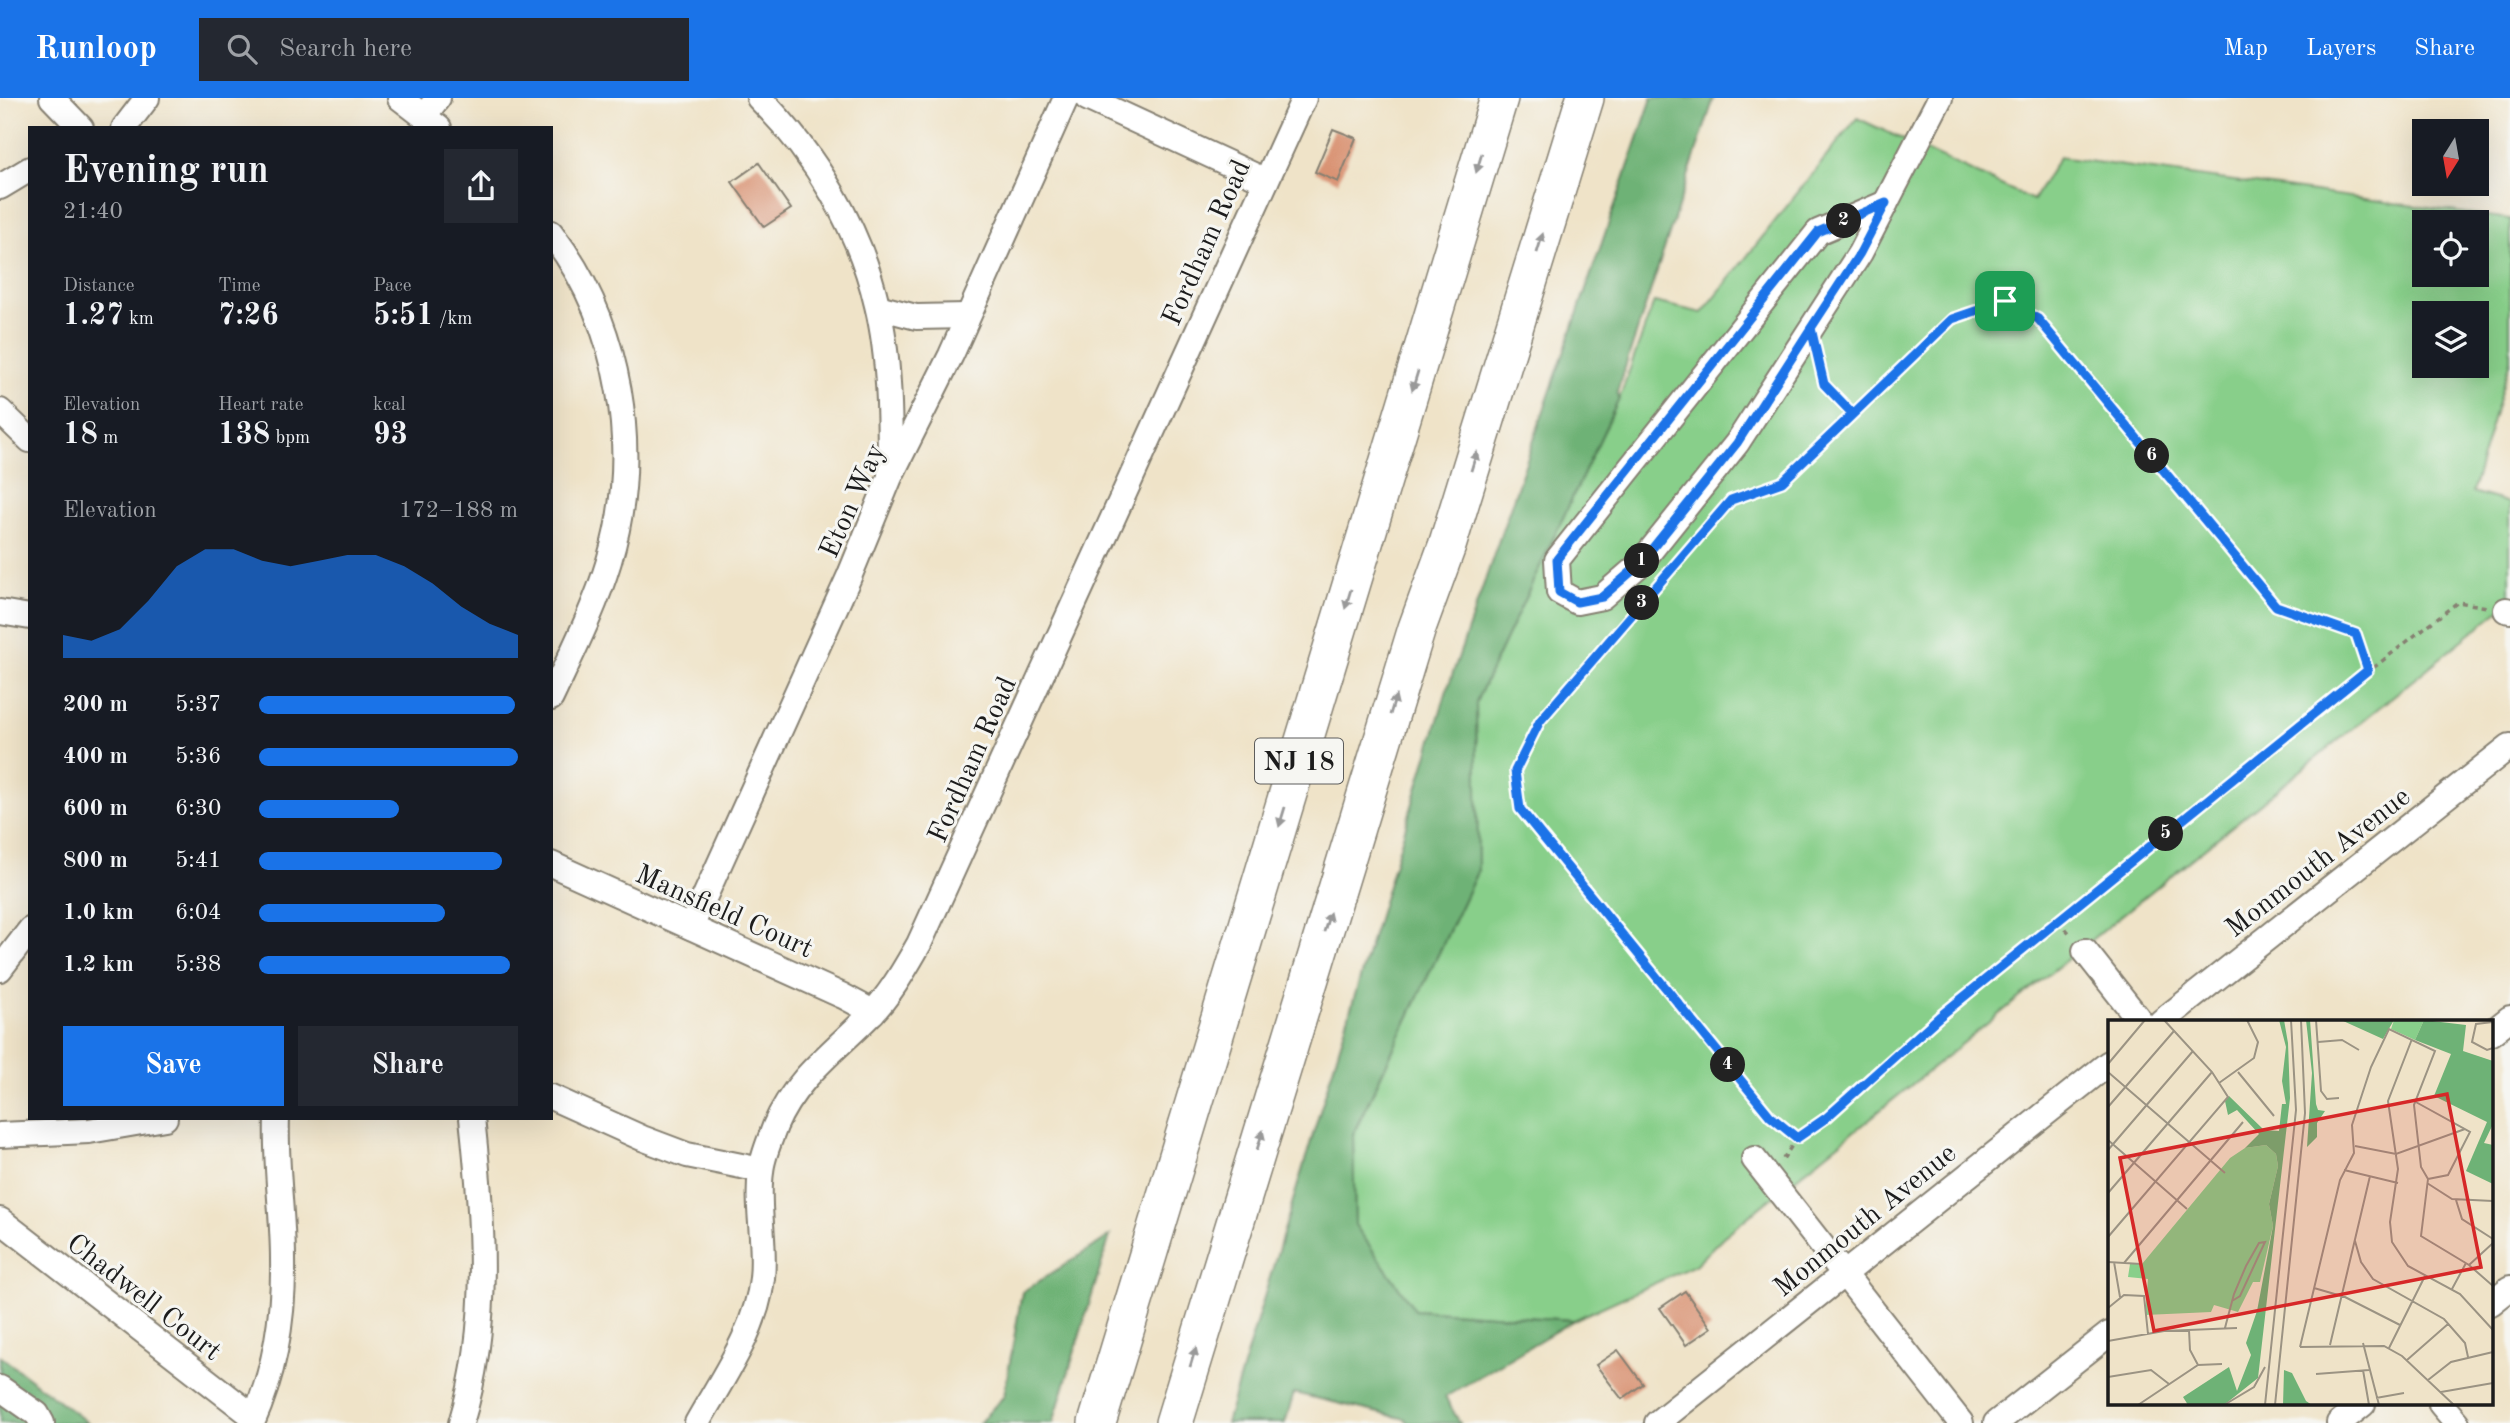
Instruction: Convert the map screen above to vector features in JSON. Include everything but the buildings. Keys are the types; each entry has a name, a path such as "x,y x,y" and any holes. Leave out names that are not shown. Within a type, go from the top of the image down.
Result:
{"highway":[{"name":"NJ 18","path":"1097,1423 1499,98"},
{"name":"NJ 18","path":"1174,1423 1413,641 1447,546 1585,98"}],"street":[{"path":"52,98 79,126"},
{"path":"126,126 147,98"},
{"path":"400,98 433,114"},
{"path":"759,98 814,164 838,202 863,259 878,307 884,346 890,477"},
{"name":"Eton Way","path":"691,927 849,577 890,477 911,440 1066,98"},
{"path":"1087,98 1266,181"},
{"name":"Fordham Road","path":"697,1423 747,1332 760,1294 764,1256 760,1212 761,1170 776,1125 800,1083 873,1012 899,980 919,944 1304,98"},
{"path":"1886,203 1818,232 1557,559 1559,592 1577,602 1602,597 1639,565 1737,443 1860,253 1886,203 1940,98"},
{"path":"0,187 28,170"},
{"path":"553,236 584,282 601,322 621,403 625,450 623,490 609,562 593,606 553,694"},
{"path":"878,307 916,317 967,316"},
{"path":"0,411 28,438"},
{"path":"0,612 28,617"},
{"name":"Monmouth Avenue","path":"2164,1020 2510,746"},
{"name":"Mansfield Court","path":"553,865 873,1012"},
{"path":"0,969 28,933"},
{"path":"2085,951 2139,1020"},
{"path":"2492,1032 2510,1018"},
{"name":"Monmouth Avenue","path":"1657,1423 2108,1064"},
{"path":"553,1098 687,1155 761,1170"},
{"path":"0,1135 89,1130 152,1120"},
{"path":"253,1420 268,1377 281,1311 284,1260 276,1147 277,1120"},
{"path":"461,1423 472,1375 482,1291 472,1120"},
{"path":"1754,1159 1961,1423"},
{"name":"Chadwell Court","path":"0,1220 253,1420"},
{"path":"2492,1302 2510,1287"},
{"path":"1996,1423 2108,1335"},
{"path":"0,1388 37,1414 42,1423"},
{"path":"2339,1423 2360,1406"},
{"path":"2443,1406 2457,1423"}],"path":[{"path":"2368,670 2356,634 2276,606 2038,319 2005,301 1952,319 1782,482 1731,500 1540,721 1515,771 1520,809 1770,1116 1797,1138 1826,1118 1939,1017 2368,670 2458,602 2508,610"},
{"path":"1811,328 1824,384 1853,414"}],"green space":[{"path":"1652,98 1714,98 1617,392 1619,399 1476,702 1478,870 1353,1134 1355,1225 1415,1310 1574,1320 1445,1397 1460,1423 1408,1423 1405,1419 1294,1393 1285,1423 1226,1423 1446,693"},
{"path":"1857,118 2033,200 2059,157 2445,210 2412,210 2412,287 2489,287 2489,216 2510,219 2510,360 2472,492 2510,503 2510,611 2501,609 1723,1237 1695,1265 1574,1320 1415,1310 1355,1225 1353,1135 1478,870 1476,702 1619,399 1654,302 1702,313"},
{"path":"1110,1236 1053,1423 979,1423 1004,1396 1022,1292"},
{"path":"0,1356 88,1423 0,1423"}],"route":[{"path":"2005,301 1952,319 1853,414 1824,384 1811,328 1737,443 1639,565 1602,597 1577,602 1559,592 1557,559 1818,232 1886,203 1860,253 1811,328 1824,384 1853,414 1782,482 1731,500 1540,721 1515,771 1520,809 1770,1116 1797,1138 1826,1118 1939,1017 2368,670 2356,634 2276,606 2038,319 2005,301"}]}
